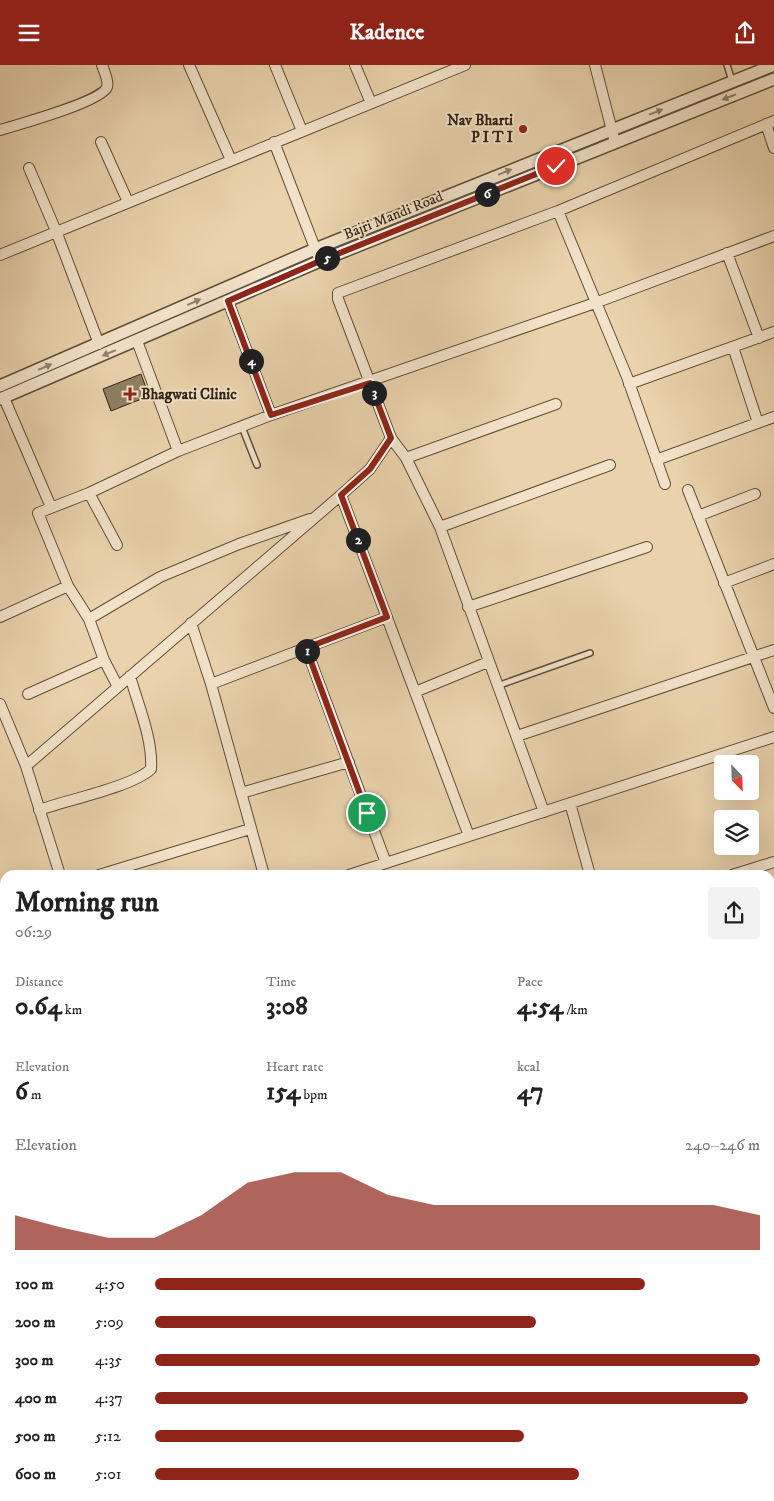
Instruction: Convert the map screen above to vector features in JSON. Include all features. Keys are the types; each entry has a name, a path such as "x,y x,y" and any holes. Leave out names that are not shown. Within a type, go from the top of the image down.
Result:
{"street":[{"path":"0,130 70,108 103,94 107,87 107,81 102,65"},
{"path":"188,65 231,160"},
{"path":"275,65 302,131"},
{"path":"355,65 370,103"},
{"path":"0,255 370,103 447,68 465,65"},
{"path":"595,65 615,142"},
{"path":"0,386 315,249 774,65"},
{"name":"Bajri Mandi Road","path":"2,399 320,261 774,79"},
{"path":"544,812 440,527 406,458 391,438 338,299 338,293 558,211 770,122 774,148"},
{"path":"101,142 128,202"},
{"path":"274,142 320,261"},
{"path":"29,168 56,231 98,344"},
{"path":"558,211 629,384 665,485"},
{"path":"118,687 104,660 89,619 68,586 38,513 89,493 178,451 271,415 370,383 595,303 774,236"},
{"path":"727,253 759,338"},
{"path":"228,301 271,415"},
{"path":"629,384 774,332"},
{"path":"137,341 178,451"},
{"path":"733,347 758,423"},
{"path":"2,399 51,507"},
{"path":"406,458 556,404"},
{"path":"656,460 774,417"},
{"path":"26,766 370,469 391,438"},
{"path":"440,527 610,465"},
{"path":"688,490 774,708"},
{"path":"89,493 117,545"},
{"path":"341,495 469,836"},
{"path":"698,516 755,495"},
{"path":"89,619 160,577 239,544 316,517"},
{"path":"468,607 647,547"},
{"path":"724,583 774,564"},
{"path":"0,617 68,586"},
{"path":"211,684 387,617"},
{"path":"191,623 211,684 262,870"},
{"path":"306,648 386,863"},
{"path":"517,736 774,650"},
{"path":"28,694 104,660"},
{"path":"415,692 488,662"},
{"path":"39,810 128,783 144,776 151,769 149,745 130,676"},
{"path":"0,704 26,766 58,870"},
{"path":"364,870 774,737"},
{"path":"241,793 348,762"},
{"path":"570,803 587,870"},
{"path":"115,870 250,829"},
{"path":"748,870 774,862"},
{"path":"135,864 137,870"}],"lane":[{"path":"727,65 732,82"},
{"path":"242,427 257,465"},
{"path":"497,686 590,653"}],"building":[{"path":"141,374 149,396 111,411 103,389"}],"place":[{"name":"Nav Bharti P I T I","path":"523,129"},
{"name":"Bhagwati Clinic","path":"130,394"}],"route":[{"path":"367,813 306,648 387,617 341,495 370,469 391,438 370,383 271,415 228,301 320,261 556,166"}]}
